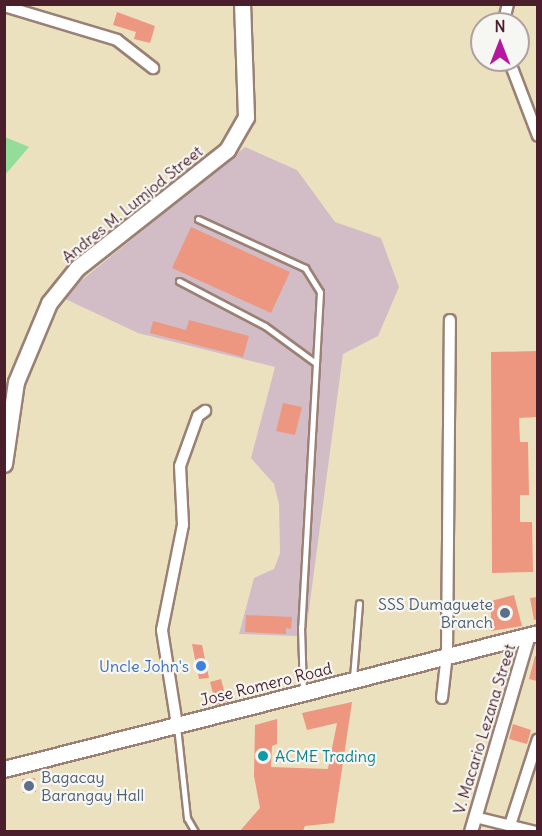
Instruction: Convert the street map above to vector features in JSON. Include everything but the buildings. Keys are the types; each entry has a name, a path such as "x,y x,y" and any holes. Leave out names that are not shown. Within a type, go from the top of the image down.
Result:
{"main road":[{"name":"Andres M. Lumjod Street","path":"4,464 16,382 49,303 77,268 228,150 246,117 242,4"},
{"name":"Jose Romero Road","path":"4,769 447,654 533,634"}],"street":[{"path":"46,16 49,4"},
{"path":"4,6 46,16 117,40 153,68"},
{"path":"513,72 537,136"},
{"path":"442,698 447,654 450,320"},
{"path":"177,725 162,630 183,525 180,466 198,416 205,411"},
{"name":"V. Macario Lezana Street","path":"471,831 533,634"},
{"path":"510,825 537,739"},
{"path":"475,817 536,831"}],"lane":[{"path":"198,219 305,268 320,292 314,362 301,627 303,693"},
{"path":"179,281 265,326 314,362"},
{"path":"353,680 359,603"},
{"path":"177,725 187,818 195,831"}],"shaded area":[{"path":"245,147 297,170 335,222 381,238 399,287 378,336 343,354 306,632 307,687 299,691 297,636 239,634 254,578 274,569 280,553 279,504 274,484 251,458 275,367 138,333 61,297"}],"green space":[{"path":"5,137 29,147 5,175"}],"place":[{"name":"SSS Dumaguete Branch","path":"505,613"},
{"name":"Uncle John's","path":"201,666"},
{"name":"ACME Trading","path":"263,756"},
{"name":"Bagacay Barangay Hall","path":"29,786"}]}
